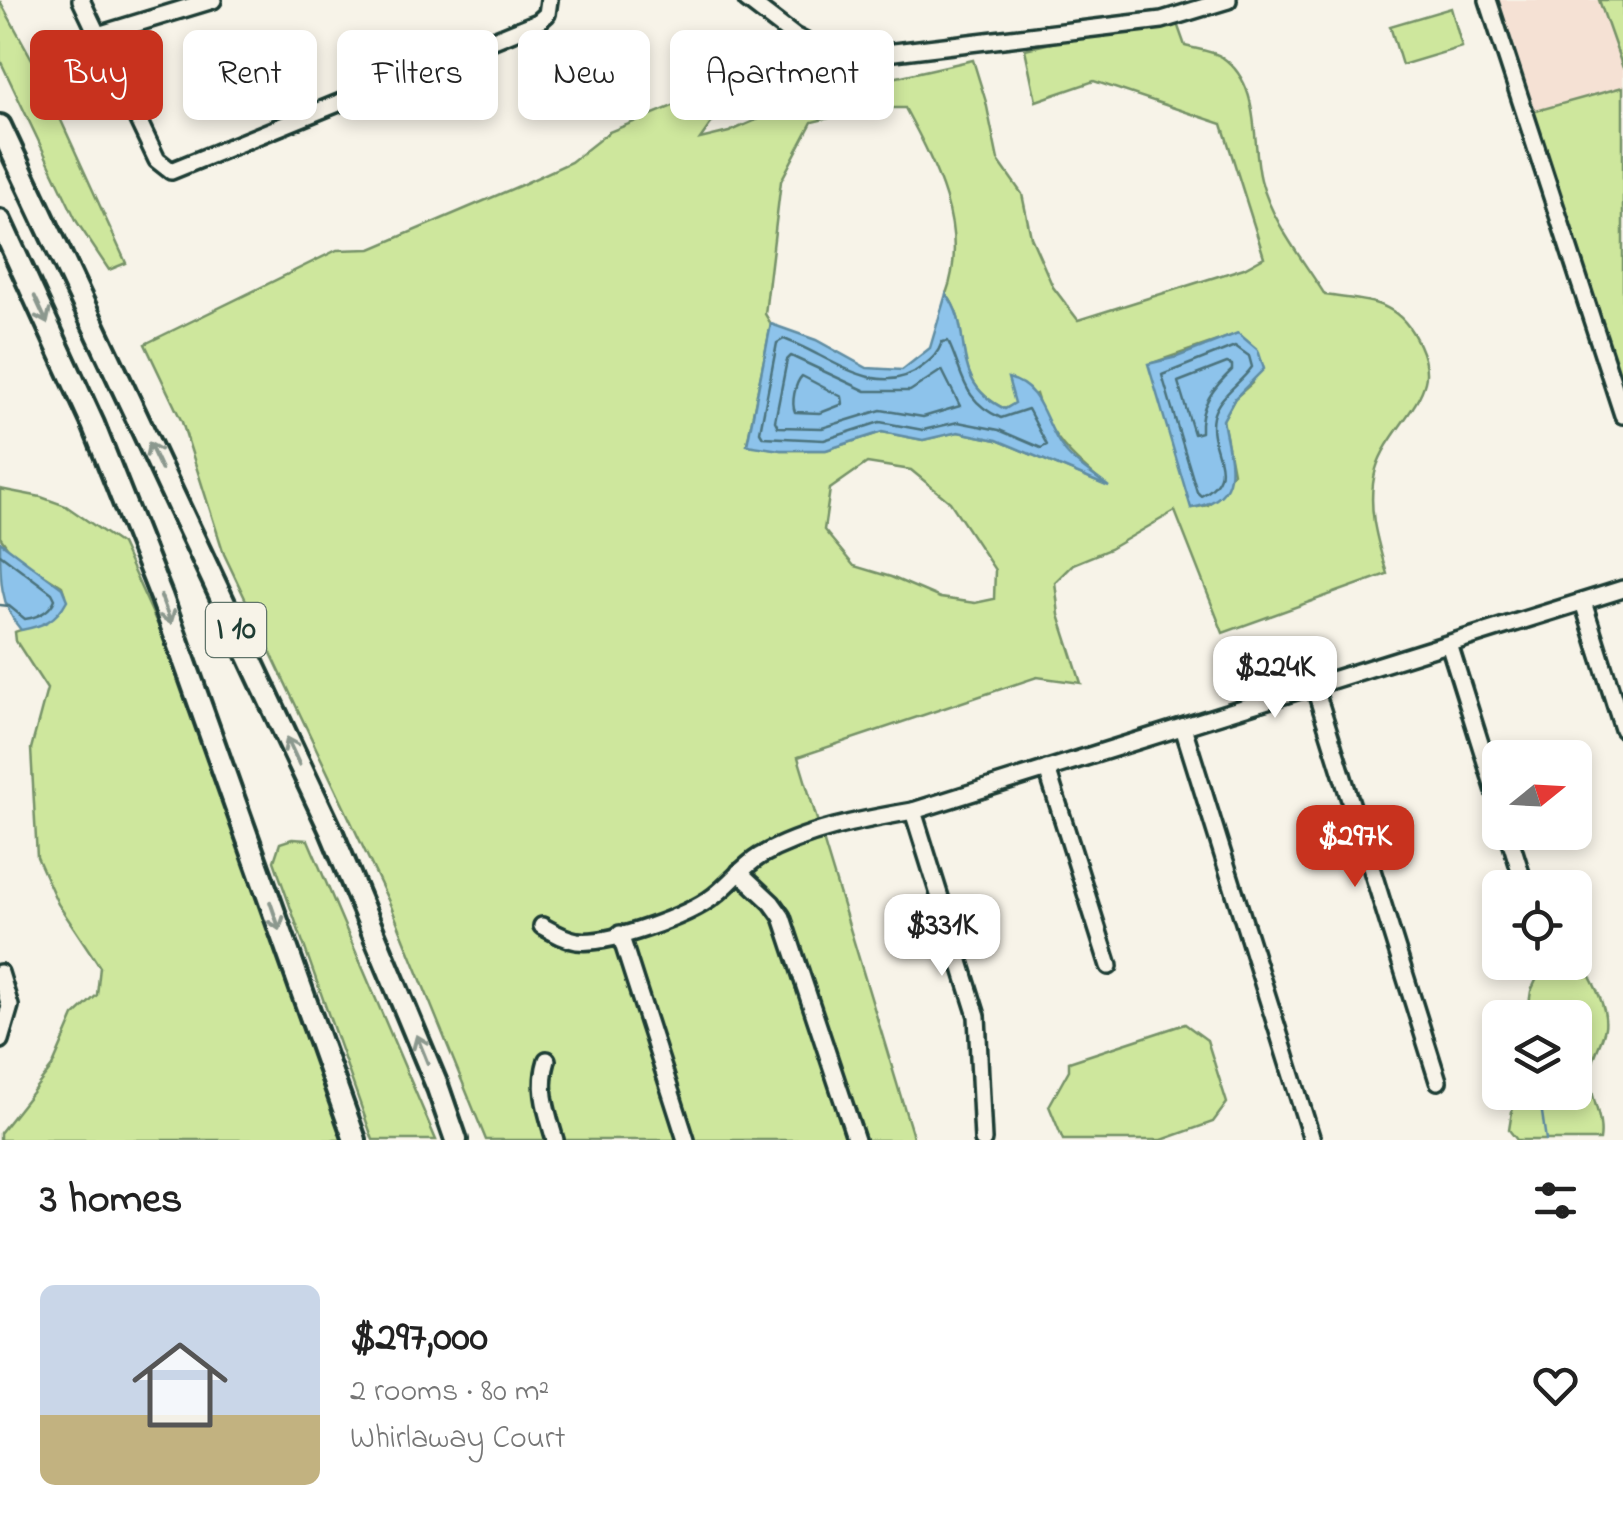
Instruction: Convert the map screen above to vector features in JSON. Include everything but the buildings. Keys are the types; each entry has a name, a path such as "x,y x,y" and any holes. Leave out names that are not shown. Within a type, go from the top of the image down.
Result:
{"highway":[{"name":"I 10","path":"0,126 331,831 456,1140"},
{"name":"I 10","path":"0,221 93,424 162,598 354,1140"}],"street":[{"path":"82,0 96,30"},
{"path":"114,30 212,0"},
{"path":"747,0 794,36 814,46 869,55 1162,20 1228,0"},
{"path":"1488,0 1623,416"},
{"path":"138,120 157,160 168,170 176,170 538,22 544,19 549,2"},
{"path":"542,926 579,941 620,934 692,910 715,896 758,857 793,841 856,821 913,811 1623,589"},
{"path":"1584,602 1623,729"},
{"path":"1449,644 1482,749"},
{"path":"1314,686 1438,1081"},
{"path":"1183,726 1312,1140"},
{"path":"1047,769 1110,966"},
{"path":"913,811 977,1016 983,1140"},
{"path":"739,872 772,902 782,918 856,1140"},
{"path":"620,934 686,1140"},
{"path":"0,973 10,1006 0,1040"},
{"path":"547,1060 542,1076 543,1099 556,1140"}],"shaded area":[{"path":"1494,0 1599,0 1623,68 1623,87 1532,112"}],"green space":[{"path":"1599,0 1623,0 1623,68"},
{"path":"0,1 30,56 30,120 61,120 126,263 109,270 77,222 0,60"},
{"path":"1451,8 1462,47 1402,65 1390,26"},
{"path":"1174,15 1185,46 1218,55 1235,69 1244,82 1253,114 1266,195 1298,254 1325,295 1381,305 1402,319 1424,358 1426,377 1421,392 1387,445 1373,482 1374,522 1387,574 1223,633 1175,511 1110,549 1073,564 1055,582 1059,615 1081,683 1037,677 798,757 914,1140 486,1140 390,904 224,554 182,422 145,344 337,250 371,249 519,186 571,162 609,132 639,120 650,120 650,115 670,107 670,120 713,120 700,139 756,120 820,120 812,122 781,181 765,314 771,324 747,444 781,450 826,450 882,432 923,440 958,432 997,440 1105,485 1054,434 1036,394 1005,409 975,384 968,370 955,308 946,294 954,246 946,198 905,108 894,108 894,78 973,60 998,160 1022,194 1031,237 1053,287 1078,320 1244,268 1264,257 1222,124 1094,81 1036,101 1025,49","holes":["1237,334 1252,383 1235,398 1223,420 1233,473 1208,505 1192,508 1149,364","867,463 911,470 950,502 995,570 994,599 975,603 940,598 854,566 824,530 830,489"]},
{"path":"1623,87 1623,399 1532,112"},
{"path":"0,489 66,506 121,544 177,667 342,1140 0,1140 0,1133 52,1067 74,1016 97,995 100,967 58,904 37,857 31,749 47,689 16,641 15,632 45,620 65,595 62,586 12,554 0,537"},
{"path":"308,840 436,1140 373,1140 274,861 280,843"},
{"path":"1536,980 1591,980 1605,1019 1592,1066 1592,1000 1530,1000"},
{"path":"1185,1024 1207,1040 1227,1103 1213,1122 1162,1140 1063,1140 1049,1106 1069,1070 1069,1062"},
{"path":"1592,1089 1600,1140 1517,1140 1509,1130 1512,1110 1592,1110"}],"water":[{"path":"946,294 955,308 968,370 975,384 987,398 1005,409 1015,403 1008,378 1020,383 1036,398 1065,451 1109,487 997,440 958,432 923,440 882,432 826,450 747,445 771,324 816,340 867,368 902,370 930,348"},
{"path":"1238,333 1258,350 1264,369 1235,398 1223,420 1230,463 1227,486 1209,503 1191,508 1148,364"},
{"path":"0,542 62,588 67,600 48,621 21,630 14,621 3,590"}],"waterway":[{"path":"1542,1110 1546,1140"}]}
